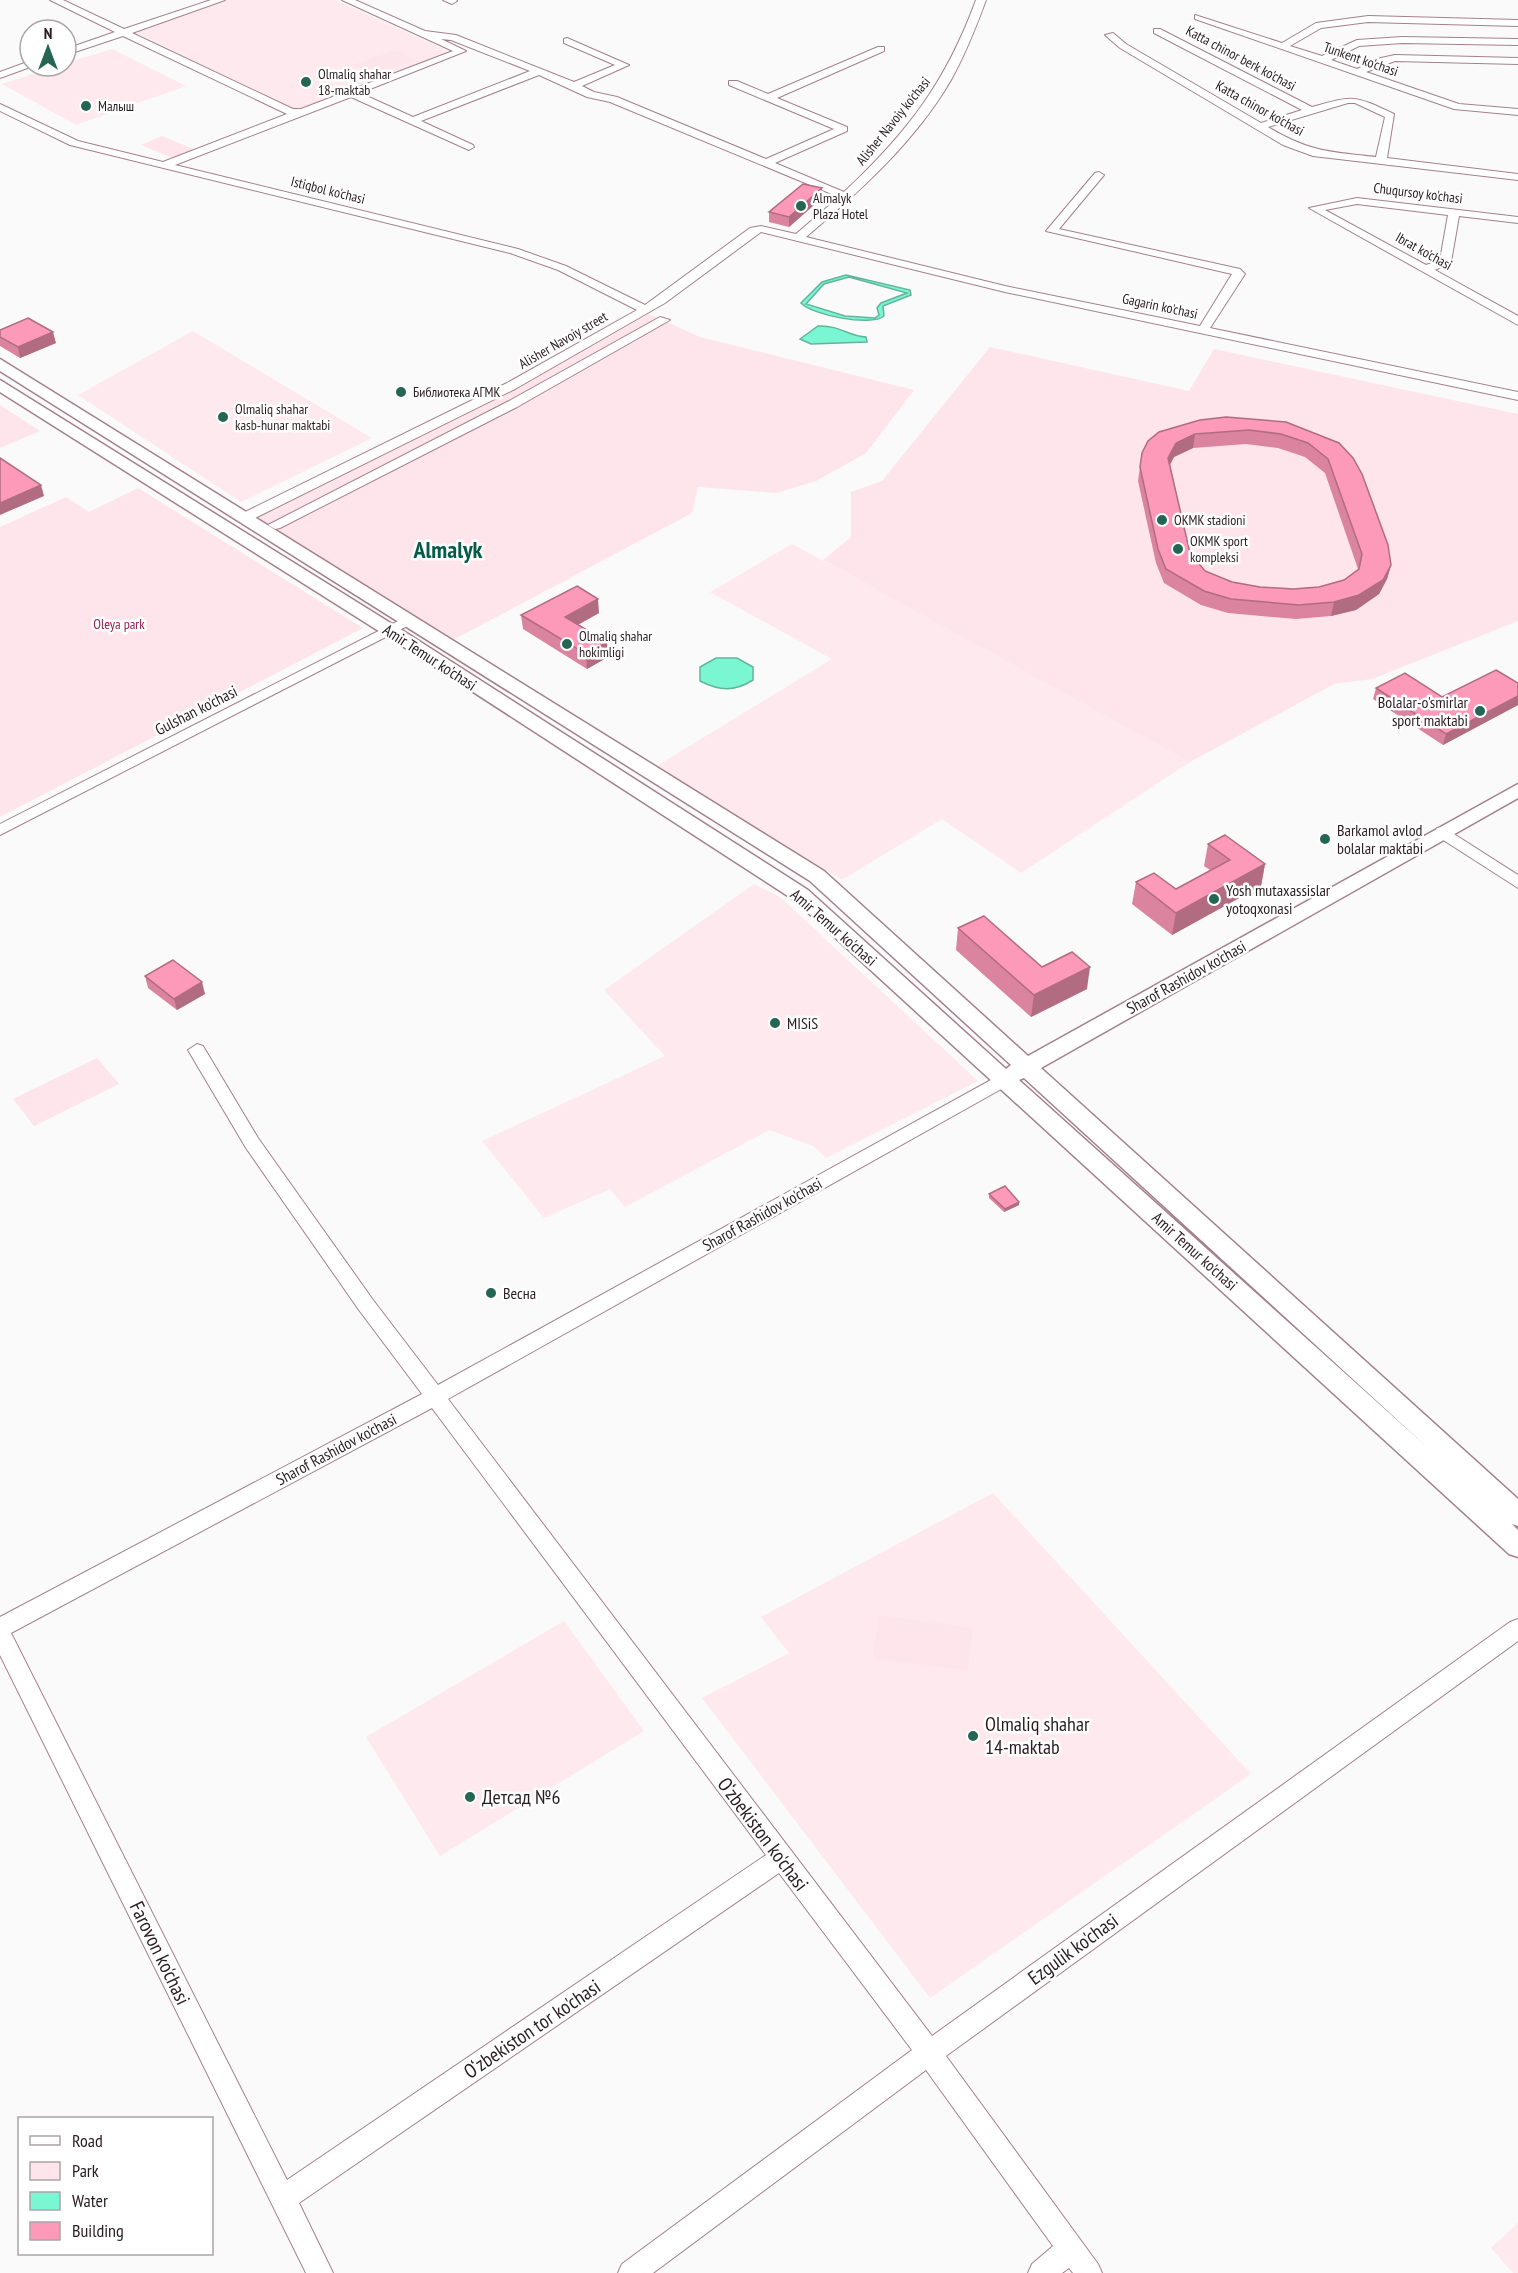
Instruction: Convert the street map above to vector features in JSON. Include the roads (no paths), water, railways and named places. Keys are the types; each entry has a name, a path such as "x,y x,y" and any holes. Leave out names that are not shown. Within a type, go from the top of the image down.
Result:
{"main road":[{"name":"Amir Temur ko'chasi","path":"0,364 817,876 1016,1073 1518,1546"},
{"name":"Amir Temur ko'chasi","path":"0,385 389,630 801,895 1016,1073 1518,1515"},
{"path":"34,406 50,396"},
{"path":"153,482 174,473"},
{"name":"Sharof Rashidov ko'chasi","path":"1016,1073 1518,790"}],"street":[{"path":"56,0 291,112 302,112"},
{"path":"78,48 220,0"},
{"path":"164,165 461,51 347,0"},
{"name":"Alisher Navoiy ko'chasi","path":"798,238 848,197 879,165 942,86 981,0"},
{"name":"Tunkent ko'chasi","path":"1198,16 1458,107 1518,112"},
{"path":"1283,46 1319,25 1368,19 1518,23"},
{"name":"Katta chinor berk ko'chasi","path":"1158,31 1311,111"},
{"path":"425,34 453,37 540,71 591,95 613,99 848,197"},
{"name":"Katta chinor ko'chasi","path":"1110,35 1123,46 1259,127 1313,153 1518,177"},
{"path":"1322,60 1358,43 1402,40 1518,42"},
{"path":"567,41 624,65 573,86"},
{"path":"768,98 881,49"},
{"path":"1358,72 1384,60 1395,58 1518,61"},
{"path":"0,75 18,68"},
{"path":"412,121 540,71"},
{"path":"733,83 843,129 766,164"},
{"path":"353,94 469,147"},
{"name":"Katta chinor berk ko'chasi","path":"1259,127 1351,100 1390,116 1381,161"},
{"name":"Istiqbol ko'chasi","path":"0,107 74,142 514,251 562,268 646,310"},
{"path":"1099,175 1052,231 1236,271 1239,274 1203,330"},
{"name":"Chuqursoy ko'chasi","path":"1314,208 1357,201 1518,220"},
{"name":"Ibrat ko'chasi","path":"1314,208 1515,315"},
{"path":"1427,270 1445,262 1454,212"},
{"name":"Gagarin ko'chasi","path":"754,230 768,229 1005,289 1518,396"},
{"name":"Alisher Navoiy street","path":"244,518 512,387 646,310 754,230"},
{"path":"275,525 513,404 664,320"},
{"name":"Gulshan ko'chasi","path":"0,830 408,620"},
{"path":"1443,832 1518,883"},
{"name":"O‘zbekiston ko'chasi","path":"197,1050 252,1143 434,1397 929,2053 1089,2273"},
{"name":"Sharof Rashidov ko'chasi","path":"0,1628 434,1397 1016,1073"},
{"name":"Ezgulik ko'chasi","path":"631,2273 929,2053 1518,1629"},
{"name":"Farovon ko'chasi","path":"0,1633 320,2273"},
{"name":"O‘zbekiston tor ko'chasi","path":"282,2199 782,1858"},
{"path":"1041,2273 1071,2249"}],"water":[{"path":"846,275 910,290 911,295 883,306 884,316 877,319 855,320 817,312 801,303 822,282","holes":["849,277 907,293 881,303 877,308 879,315 875,318 845,316 806,304 824,284"]},
{"path":"818,326 833,327 866,337 867,342 811,344 800,339"},
{"path":"716,658 737,658 753,667 753,680 740,687 727,689 700,681 700,667"}],"place":[{"name":"Olmaliq shahar 18-maktab","path":"306,82"},
{"name":"Малыш","path":"86,106"},
{"name":"Almalyk Plaza Hotel","path":"801,206"},
{"name":"Библиотека АГМК","path":"401,392"},
{"name":"Olmaliq shahar kasb-hunar maktabi","path":"223,417"},
{"name":"OKMK stadioni","path":"1162,520"},
{"name":"OKMK sport kompleksi","path":"1178,549"},
{"name":"Olmaliq shahar hokimligi","path":"567,644"},
{"name":"Bolalar-o'smirlar sport maktabi","path":"1480,711"},
{"name":"Barkamol avlod bolalar maktabi","path":"1325,839"},
{"name":"Yosh mutaxassislar yotoqxonasi","path":"1214,899"},
{"name":"MISiS","path":"775,1023"},
{"name":"Весна","path":"491,1293"},
{"name":"Olmaliq shahar 14-maktab","path":"973,1736"},
{"name":"Детсад №6","path":"470,1797"}],"district":[{"name":"Almalyk","path":"448,550"}],"park label":[{"name":"Oleya park","path":"119,624"}]}
